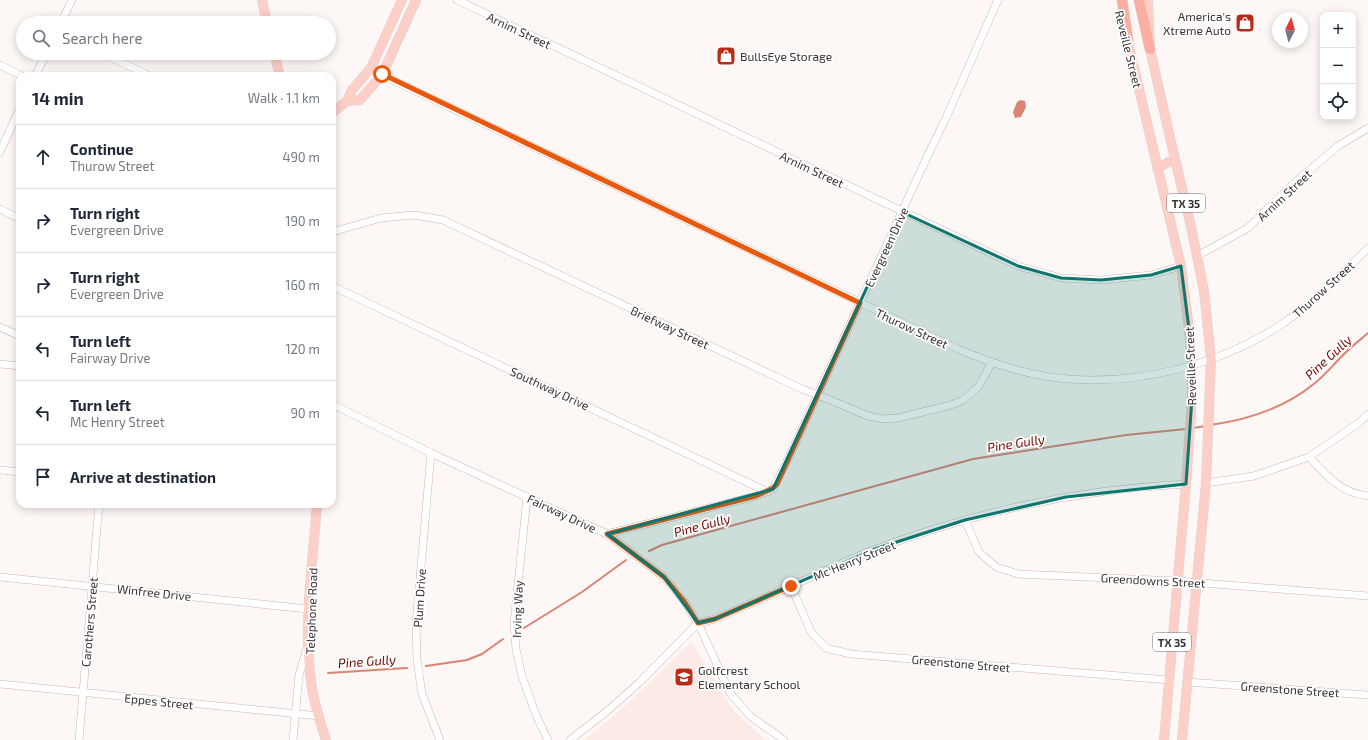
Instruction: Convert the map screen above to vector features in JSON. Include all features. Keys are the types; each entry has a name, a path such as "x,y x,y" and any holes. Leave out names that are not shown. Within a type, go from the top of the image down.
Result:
{"highway":[{"name":"TX 35","path":"1122,0 1128,40"},
{"name":"TX 35","path":"1139,0 1150,49"}],"main road":[{"path":"257,0 264,13"},
{"path":"262,0 265,16"},
{"path":"336,110 347,101 352,90 371,68 402,0"},
{"path":"347,101 360,100 382,74 416,0"},
{"name":"Reveille Street","path":"1117,0 1128,40 1181,266 1192,365 1192,398 1186,484 1164,740"},
{"name":"Reveille Street","path":"1148,0 1150,49 1174,159 1190,222 1204,291 1211,359 1206,483 1182,740"},
{"path":"276,60 279,72"},
{"path":"1157,168 1174,159"},
{"name":"Telephone Road","path":"317,508 308,609 308,642 311,681 326,740"}],"street":[{"path":"64,16 72,0"},
{"name":"Arnim Street","path":"457,0 1018,266 1061,278 1101,280 1151,275 1181,266"},
{"name":"Evergreen Drive","path":"768,492 777,484 948,114 998,0"},
{"path":"37,72 43,60"},
{"path":"117,60 142,72"},
{"path":"0,65 16,73"},
{"name":"Thurow Street","path":"371,68 958,349 992,362 1041,375 1084,379 1146,376 1211,359 1239,348 1282,324 1321,294 1368,248"},
{"path":"0,152 16,117"},
{"name":"Arnim Street","path":"1197,256 1248,228 1292,185 1338,146 1368,128"},
{"path":"0,210 16,217"},
{"name":"Briefway Street","path":"336,231 381,218 414,215 443,220 802,389 868,416 884,419 898,418 951,405 963,400 979,386 992,362"},
{"name":"Southway Drive","path":"336,288 768,492"},
{"path":"0,327 16,334"},
{"path":"0,364 16,366"},
{"name":"Fairway Drive","path":"336,406 607,534 664,577 684,601 698,623 730,693 750,716 784,740"},
{"path":"1206,483 1254,476 1310,456 1360,422 1368,414"},
{"name":"Plum Drive","path":"431,452 416,624 417,660 422,694 440,740"},
{"path":"1310,456 1329,478 1344,489 1359,495 1368,496"},
{"path":"0,470 16,472"},
{"name":"Mc Henry Street","path":"698,623 715,619 875,549 965,520 1017,506 1066,497 1156,485 1186,484"},
{"path":"607,534 768,492"},
{"name":"Irving Way","path":"527,497 514,622 516,649 522,676 534,709 548,740"},
{"name":"Carothers Street","path":"79,740 100,508"},
{"name":"Greendowns Street","path":"965,520 979,552 996,567 1018,574 1197,582 1368,596"},
{"name":"Winfree Drive","path":"0,577 308,609"},
{"name":"Greenstone Street","path":"791,586 811,632 826,648 838,651 851,654 1169,680"},
{"path":"570,740 606,712 640,682 698,623"},
{"path":"293,740 299,674 308,642"},
{"name":"Greenstone Street","path":"1187,682 1368,695"},
{"name":"Eppes Street","path":"0,684 295,715 319,716"}],"highlighted area":[{"path":"902,212 1018,266 1061,278 1101,280 1151,275 1181,266 1189,329 1192,398 1186,484 1066,497 965,520 875,549 715,619 698,623 664,577 607,534 773,489"}],"shaded area":[{"path":"1020,100 1025,101 1026,107 1021,117 1015,118 1013,112 1017,102"},
{"name":"Golfcrest Elementary School","path":"692,642 723,695 736,713 766,740 584,740 623,708"}],"waterway":[{"name":"Pine Gully","path":"1210,425 1252,416 1279,406 1292,399 1319,380 1346,352 1368,333"},
{"name":"Pine Gully","path":"1193,428 1206,426"},
{"name":"Pine Gully","path":"649,551 662,545 973,459 1126,435 1186,429"},
{"name":"Pine Gully","path":"524,628 582,592 626,560"},
{"name":"Pine Gully","path":"426,666 467,660 482,654 503,639"},
{"name":"Pine Gully","path":"328,673 407,668"}],"place":[{"name":"America's Xtreme Auto","path":"1245,23"},
{"name":"BullsEye Storage","path":"726,56"},
{"name":"Golfcrest Elementary School","path":"684,677"}],"route":[{"path":"382,74 860,303 777,484 773,488 768,492 756,496 607,534 664,577 684,601 698,623 715,619 791,586"}]}
